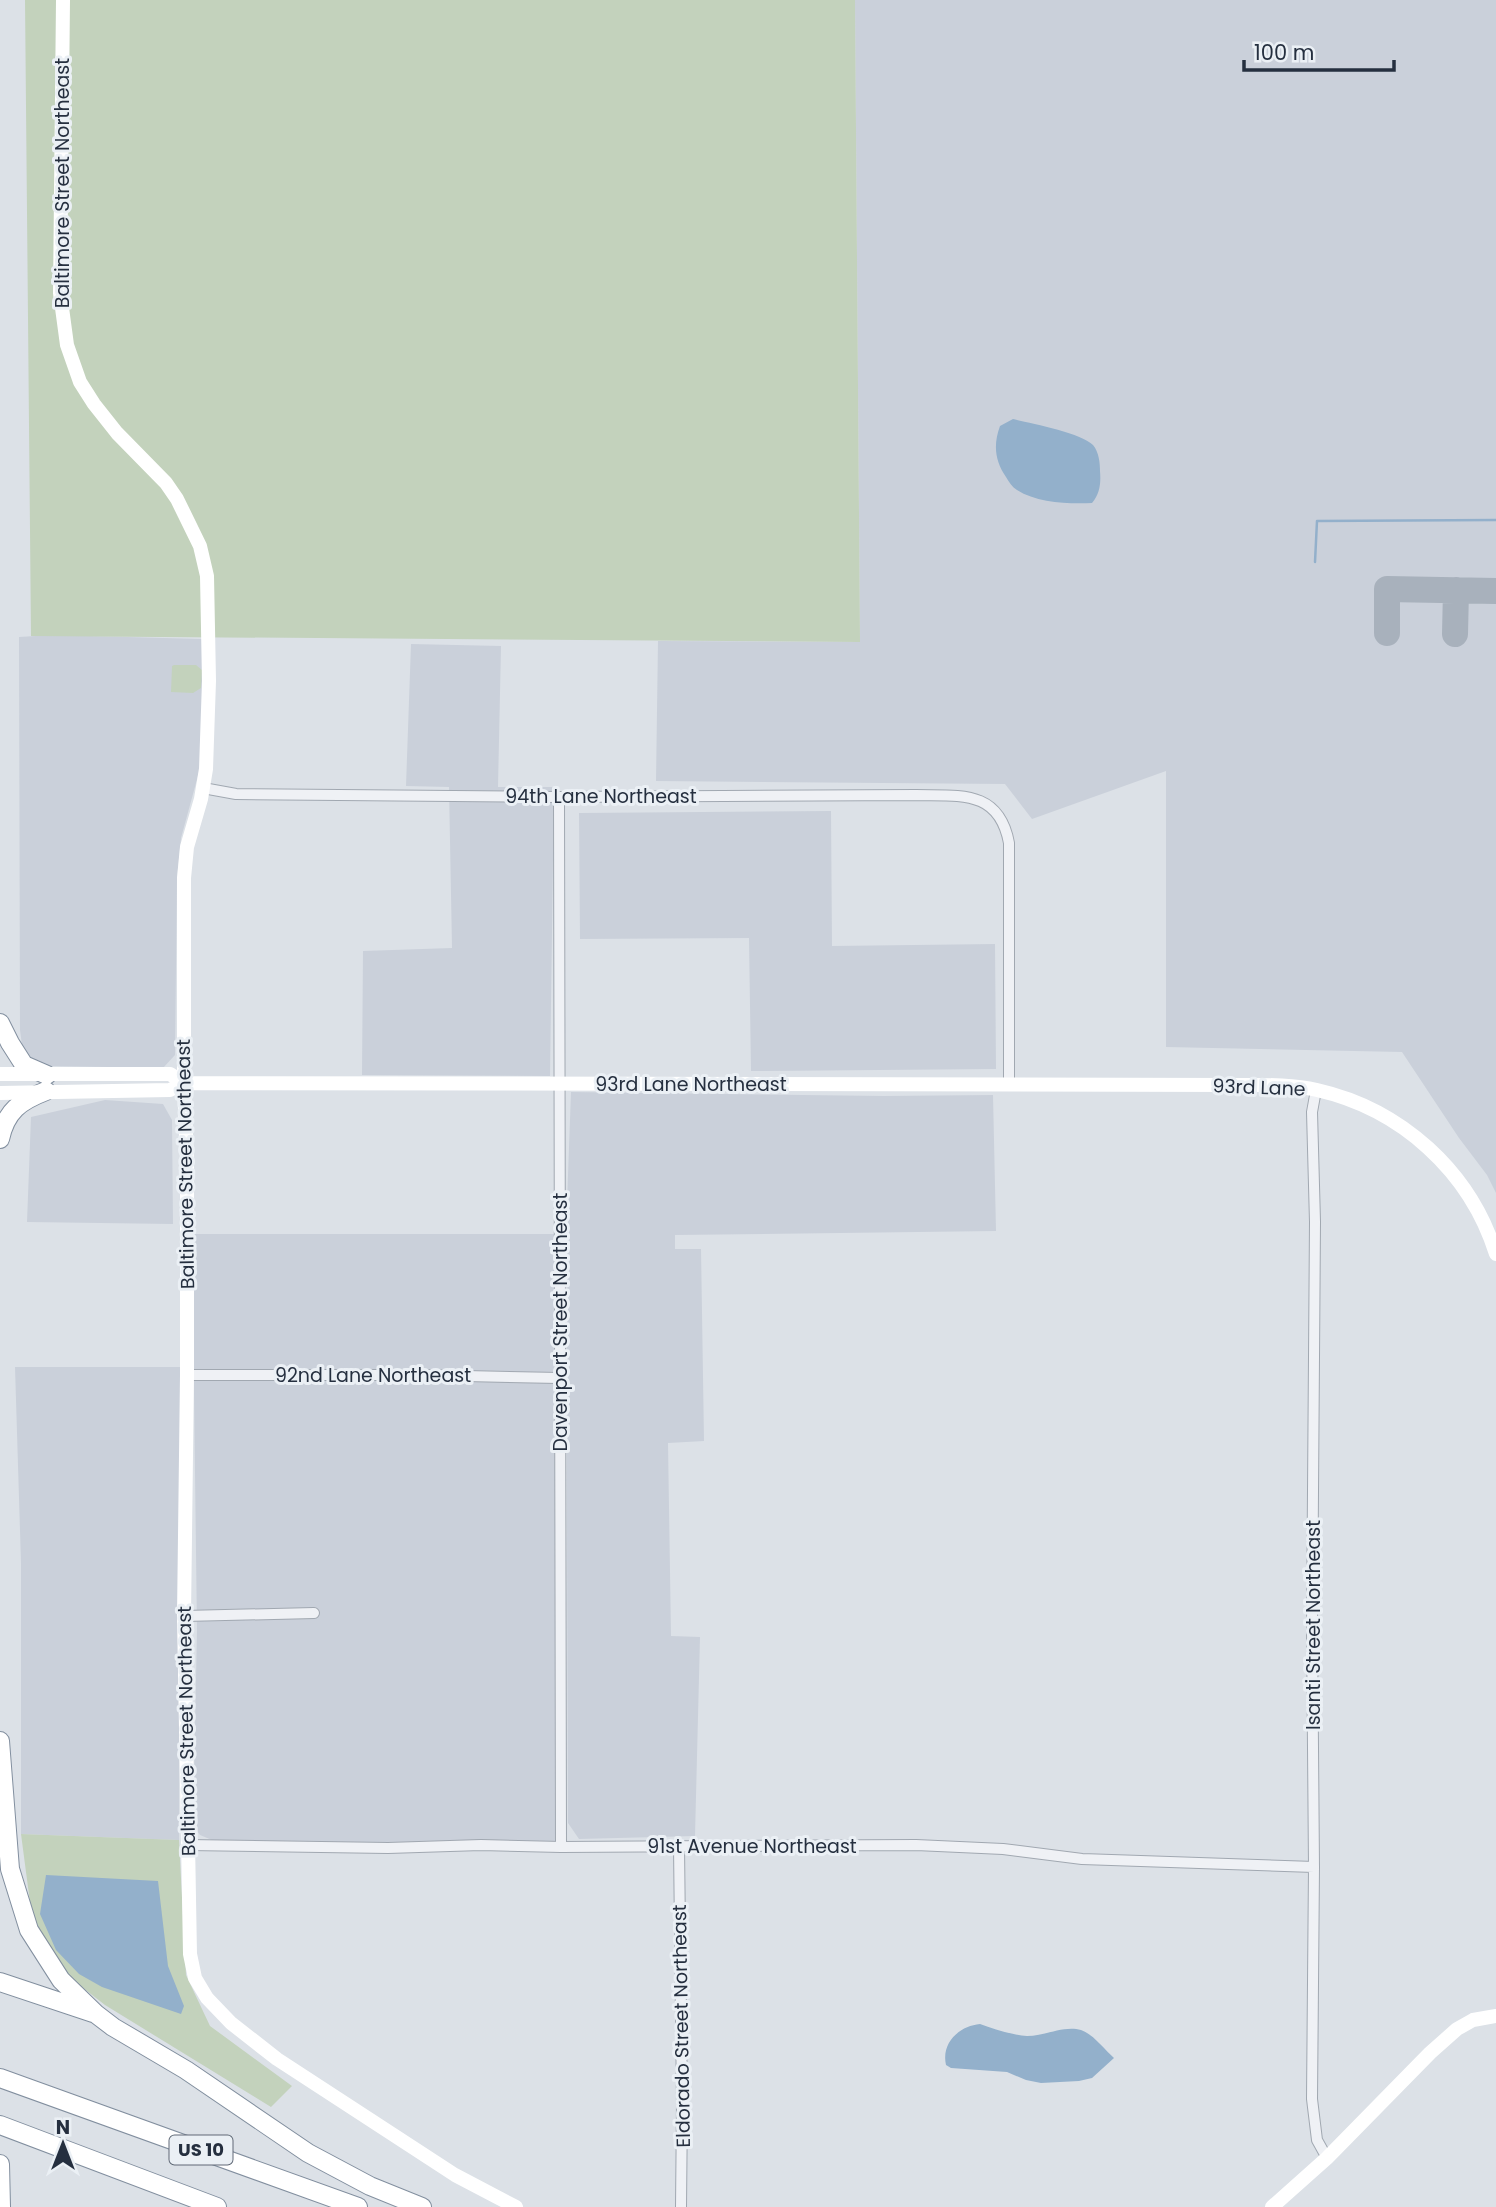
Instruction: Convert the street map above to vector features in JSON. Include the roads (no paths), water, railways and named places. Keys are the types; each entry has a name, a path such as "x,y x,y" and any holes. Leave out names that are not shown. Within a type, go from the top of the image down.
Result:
{"highway":[{"path":"0,1023 24,1065 47,1083 16,1105 3,1126 0,1139"},
{"path":"0,1741 10,1869 29,1930 61,1980 113,2027 186,2070 309,2154 370,2186 422,2207"},
{"path":"0,1982 96,2014"},
{"name":"US 10","path":"0,2078 358,2207"},
{"name":"US 10","path":"0,2125 36,2143 217,2207"},
{"path":"0,2136 36,2143"},
{"path":"0,2164 1,2207"}],"street":[{"name":"Baltimore Street Northeast","path":"62,0 61,293 63,327 72,364 87,394 103,417 166,483 186,513 200,546 208,592 208,748 203,788 185,861 187,1375 184,1616 190,1954 195,1978 207,1998 231,2023 277,2059 455,2175 516,2207"},
{"name":"94th Lane Northeast","path":"203,788 236,794 948,796 984,803 996,811 1006,828 1009,843 1009,1084"},
{"name":"Davenport Street Northeast","path":"559,797 561,1847"},
{"name":"93rd Lane Northeast","path":"0,1073 47,1083"},
{"name":"93rd Lane Northeast","path":"0,1093 47,1083 170,1074 184,1083 1198,1085"},
{"name":"93rd Lane","path":"1198,1085 1284,1086 1316,1090 1352,1100 1374,1110 1417,1137 1437,1155 1468,1195 1486,1228 1496,1254"},
{"name":"Isanti Street Northeast","path":"1316,1090 1312,1112 1315,1222 1312,2099 1317,2140 1326,2158"},
{"name":"92nd Lane Northeast","path":"187,1375 559,1378"},
{"path":"184,1616 314,1613"},
{"name":"91st Avenue Northeast","path":"188,1846 388,1848 916,1845 1003,1849 1082,1859 1314,1867"},
{"name":"Eldorado Street Northeast","path":"679,1846 681,2207"},
{"path":"1272,2207 1326,2158 1457,2029 1473,2020 1496,2016"}],"water":[{"path":"1013,419 1067,433 1093,445 1099,458 1100,480 1092,503 1043,500 1012,486 999,465 996,440 1000,426"},
{"path":"46,1875 158,1881 168,1966 184,2006 181,2014 102,1987 79,1974 56,1950 40,1914"},
{"path":"980,2024 1027,2036 1068,2029 1081,2030 1094,2038 1114,2058 1092,2078 1041,2083 1007,2072 951,2068 946,2065 946,2050 953,2037 965,2028"}],"waterway":[{"path":"1315,562 1317,521 1496,520"}]}
